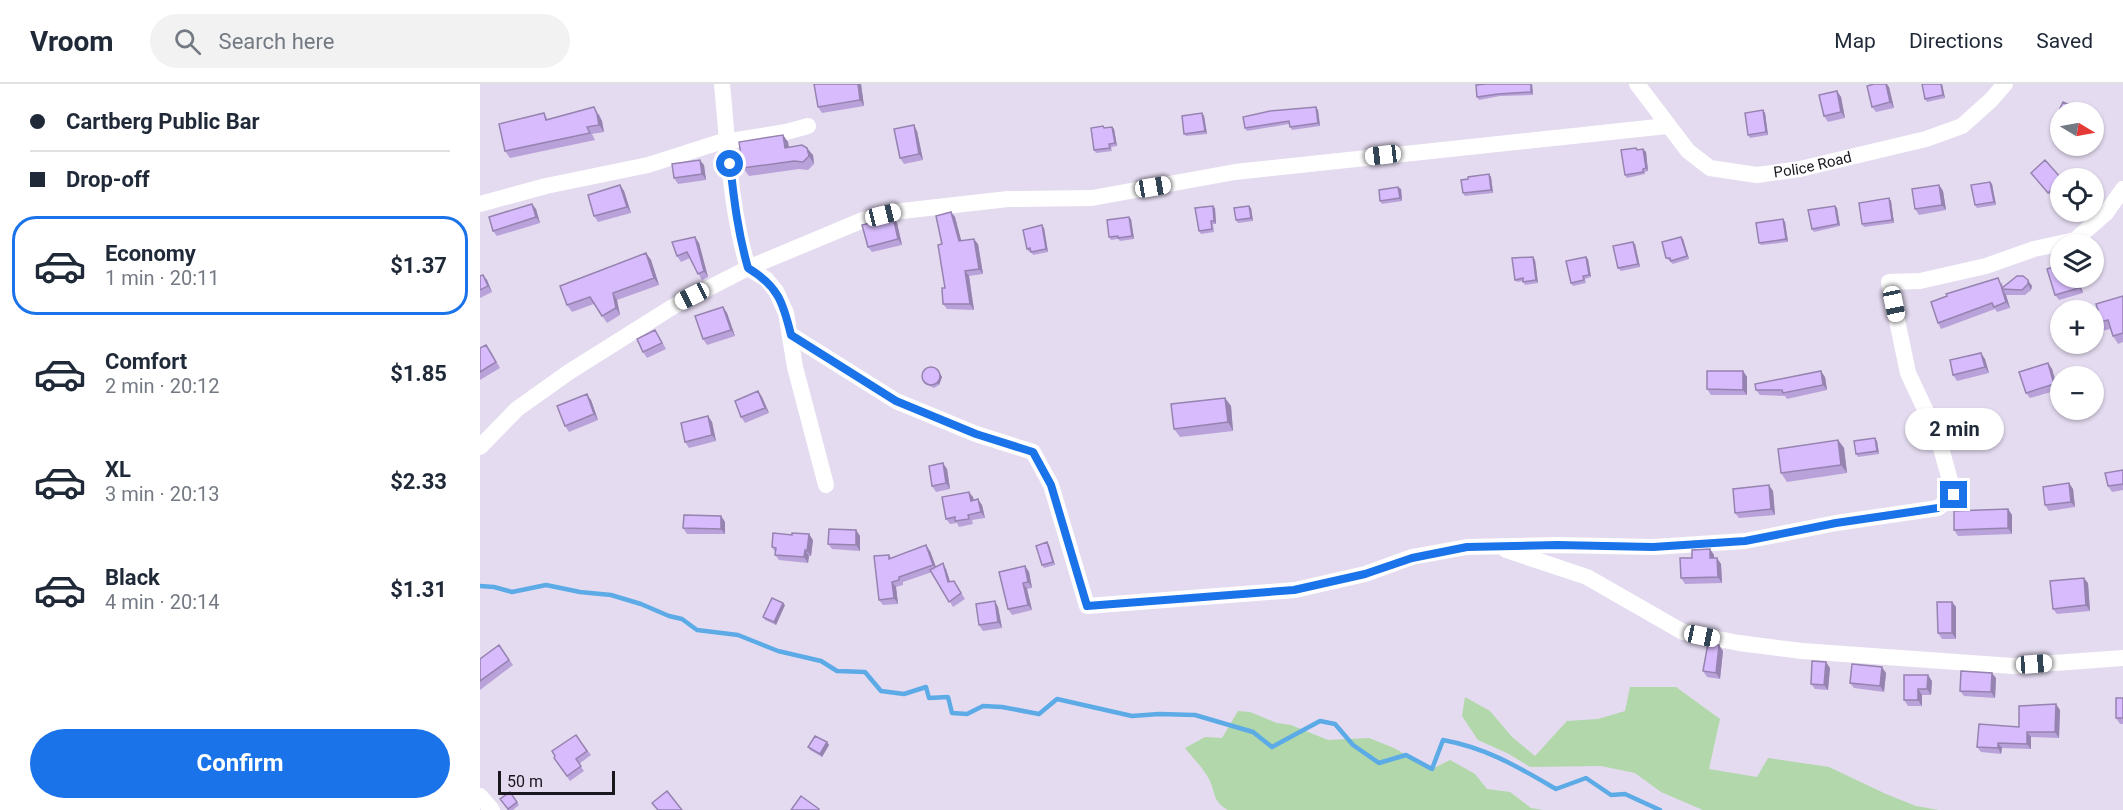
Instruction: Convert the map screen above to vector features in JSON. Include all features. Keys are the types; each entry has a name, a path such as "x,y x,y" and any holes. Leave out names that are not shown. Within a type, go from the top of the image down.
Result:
{"street":[{"path":"722,84 735,210 741,242 748,268 766,279 776,291 786,313 795,367 826,485"},
{"name":"Police Road","path":"1637,84 1688,151 1710,168 1757,175 1800,168 1926,139 1962,126 1992,100 2005,84"},
{"path":"480,204 546,186 648,165 728,141 808,126"},
{"path":"480,447 517,409 569,372 674,306 748,268 863,220 902,211 1008,199 1092,198 1235,172 1667,126"},
{"path":"791,335 896,401 976,434 1033,452 1051,485 1087,606 1294,590 1365,574 1412,558 1467,547 1557,545 1653,547 1745,541 1836,523 1938,508 1954,495 1938,437 1908,373 1889,282 1920,281 1986,266 2034,249 2075,240 2106,213 2123,189"},
{"path":"1494,546 1587,578 1683,632 1739,643 1802,651 2013,666 2123,658"},
{"path":"480,796 492,810"}],"green space":[{"path":"1630,687 1676,687 1720,719 1709,769 1757,777 1768,758 1829,767 1916,806 1939,810 1703,810 1661,792 1635,773 1601,766 1530,767 1509,754 1478,740 1462,716 1465,697 1490,711 1512,737 1535,756 1567,721 1598,719 1625,711"},
{"path":"1238,711 1250,712 1277,723 1291,725 1328,740 1369,738 1394,748 1432,769 1450,760 1475,774 1487,789 1510,792 1531,808 1543,810 1228,810 1217,800 1207,775 1185,748 1205,737 1222,738"}],"building":[{"path":"814,84 858,84 860,100 818,107"},
{"path":"1531,84 1531,92 1477,97 1476,85"},
{"path":"1886,84 1890,102 1872,107 1867,86"},
{"path":"1922,84 1941,84 1943,95 1925,99"},
{"path":"1837,91 1841,112 1824,116 1819,95"},
{"path":"594,107 599,125 587,127 590,133 505,151 499,124 544,113 546,120"},
{"path":"1316,107 1318,123 1290,127 1289,121 1245,128 1243,117 1270,111"},
{"path":"1763,110 1766,132 1748,135 1745,113"},
{"path":"1202,113 1205,131 1184,134 1182,116"},
{"path":"914,125 919,154 900,158 894,129"},
{"path":"1103,126 1104,128 1112,127 1115,143 1109,144 1110,148 1094,150 1091,128"},
{"path":"783,135 785,148 802,145 807,148 809,156 803,162 794,161 743,168 739,142"},
{"path":"1636,148 1637,150 1643,149 1646,168 1643,172 1625,175 1621,150"},
{"path":"700,160 702,174 674,178 672,164"},
{"path":"2045,160 2052,168 2050,168 2050,191 2048,193 2031,173"},
{"path":"1489,174 1491,190 1463,193 1461,180"},
{"path":"1990,182 1994,202 1975,205 1971,185"},
{"path":"620,185 627,207 594,216 588,195"},
{"path":"1939,185 1942,205 1915,209 1912,189"},
{"path":"1398,187 1400,198 1380,201 1379,190"},
{"path":"1889,198 1892,220 1862,224 1859,203"},
{"path":"532,204 536,217 493,231 489,217"},
{"path":"1213,206 1212,229 1199,231 1195,208"},
{"path":"1249,206 1251,218 1236,220 1234,208"},
{"path":"1835,206 1838,224 1812,229 1808,210"},
{"path":"951,212 959,241 974,239 979,269 965,271 970,304 943,304 942,288 945,288 938,245 942,244 936,216"},
{"path":"893,217 898,239 868,247 862,225"},
{"path":"1129,217 1132,236 1109,237 1107,220"},
{"path":"1783,219 1786,239 1759,243 1756,223"},
{"path":"1042,225 1046,249 1031,252 1030,248 1027,249 1023,230"},
{"path":"695,237 704,271 698,274 687,252 677,256 672,242"},
{"path":"1681,237 1687,256 1671,261 1670,258 1666,258 1662,242"},
{"path":"1633,242 1638,264 1618,268 1613,246"},
{"path":"646,253 654,278 613,293 616,308 602,316 590,297 567,305 560,286"},
{"path":"1533,257 1536,280 1523,282 1523,278 1515,280 1512,258"},
{"path":"1586,257 1589,275 1583,276 1584,280 1571,283 1566,261"},
{"path":"483,275 488,286 480,290 480,276"},
{"path":"2017,276 2023,276 2028,280 2028,284 2022,290 2002,289 2006,302 1994,307 1992,303 1938,323 1931,302 1947,296 1946,294 1998,278 2002,288"},
{"path":"2053,288 2079,288 2055,295"},
{"path":"2123,296 2123,333 2113,336 2108,320 2104,321 2104,302"},
{"path":"723,307 731,330 703,339 695,316"},
{"path":"655,330 662,343 643,352 637,339"},
{"path":"486,345 496,362 480,372 480,348"},
{"path":"1981,353 1985,367 1953,375 1950,360"},
{"path":"2048,363 2050,385 2026,393 2019,372"},
{"path":"931,367 937,370 940,376 937,382 931,385 925,382 922,376 925,370"},
{"path":"1707,371 1743,371 1743,390 1707,389"},
{"path":"1821,371 1823,385 1783,393 1782,390 1756,390 1755,384"},
{"path":"758,391 765,408 741,417 735,401"},
{"path":"587,394 594,414 565,426 557,406"},
{"path":"1225,398 1228,422 1174,429 1171,404"},
{"path":"708,416 712,435 685,442 681,423"},
{"path":"1875,438 1877,451 1856,454 1854,441"},
{"path":"1838,440 1841,465 1781,473 1778,449"},
{"path":"943,463 946,483 932,486 929,466"},
{"path":"2123,470 2123,484 2108,486 2105,473"},
{"path":"2069,483 2071,502 2045,505 2043,487"},
{"path":"1769,485 1771,509 1735,513 1733,489"},
{"path":"969,492 971,501 978,499 981,512 968,515 969,519 955,521 955,517 946,519 942,497"},
{"path":"2008,509 2008,528 1954,530 1954,511"},
{"path":"684,515 721,516 721,529 683,528"},
{"path":"829,529 856,530 856,545 828,544"},
{"path":"773,533 809,534 804,557 775,555 776,548 772,547"},
{"path":"1047,542 1053,562 1042,565 1036,546"},
{"path":"926,545 933,565 899,577 899,580 892,582 894,598 879,600 874,556 889,555 889,559"},
{"path":"1710,549 1710,558 1717,558 1718,577 1681,578 1680,558 1692,558 1692,550"},
{"path":"943,563 948,582 954,581 961,593 949,602 930,570"},
{"path":"1025,566 1028,582 1023,583 1028,605 1008,609 999,572"},
{"path":"2084,578 2086,605 2053,609 2050,581"},
{"path":"772,598 783,603 774,622 763,617"},
{"path":"995,601 998,622 979,625 976,604"},
{"path":"1937,602 1952,602 1952,633 1938,633"},
{"path":"1708,643 1719,645 1716,673 1703,671"},
{"path":"499,645 509,660 480,681 480,659"},
{"path":"1812,661 1826,662 1824,685 1811,684"},
{"path":"1852,664 1882,667 1880,686 1850,683"},
{"path":"1961,671 1992,673 1991,692 1960,691"},
{"path":"1904,675 1928,675 1927,689 1918,689 1918,700 1904,700"},
{"path":"2116,698 2123,698 2123,718 2116,718"},
{"path":"2056,704 2055,732 2027,732 2027,744 1998,743 1998,748 1977,747 1979,724 2019,727 2019,706"},
{"path":"576,735 587,751 576,759 581,766 567,776 554,758 552,751"},
{"path":"815,736 827,742 820,754 808,747"},
{"path":"667,791 682,810 658,810 652,803"},
{"path":"510,792 517,802 508,809 500,799"},
{"path":"801,796 819,809 791,810"}],"waterway":[{"path":"480,586 512,592 546,585 611,595 682,619 697,630 738,635 778,651 821,661 837,671 865,672 881,691 904,694 926,687 929,698 948,697 952,713 967,714 983,706 1039,714 1057,699 1132,716 1195,715 1253,732 1272,747 1320,721 1335,724 1353,745 1379,763 1406,755 1432,769 1443,740 1488,753 1556,789 1586,778 1611,795 1625,794 1660,810"}],"route":[{"path":"730,164 735,210 748,268 766,279 776,291 786,313 791,335 896,401 976,434 1033,452 1051,485 1087,606 1294,590 1365,574 1412,558 1467,547 1557,545 1653,547 1745,541 1836,523 1938,508 1954,495"}]}
